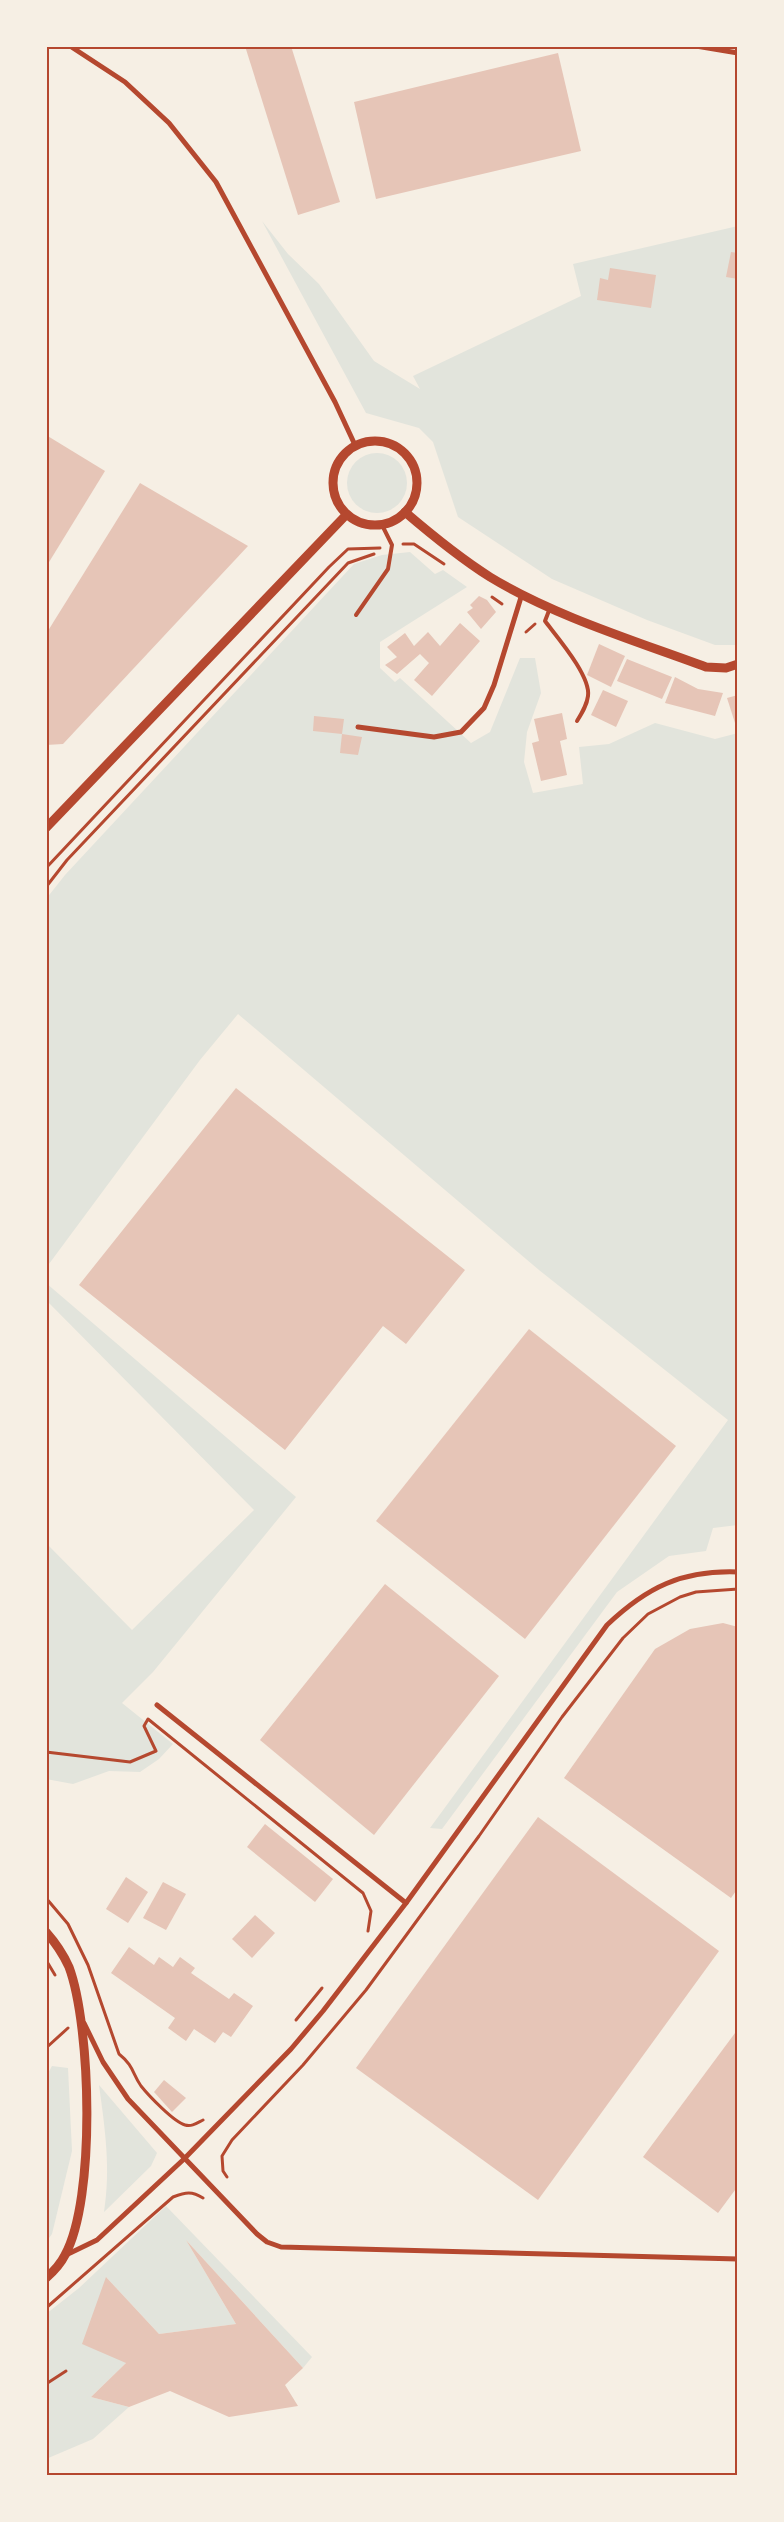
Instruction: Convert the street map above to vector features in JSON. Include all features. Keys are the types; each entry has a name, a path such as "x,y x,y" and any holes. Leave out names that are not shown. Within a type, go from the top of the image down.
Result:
{"street":[{"path":"70,46 125,82 169,123 216,182 335,402 355,445"},
{"path":"696,46 738,53"},
{"path":"368,441 381,441 394,445 412,463 417,476 417,489 413,502 405,512 395,521 382,525 357,522 346,515 334,495 332,484 338,461 355,445 368,441"},
{"path":"405,512 454,554 492,578 550,607 584,622 706,667 726,668 738,664"},
{"path":"48,822 346,515"},
{"path":"358,727 434,737 461,732 484,708 494,685 522,594"},
{"path":"46,2278 66,2255 97,2240 184,2159 297,2041 406,1903 607,1625 626,1606 660,1586 686,1576 715,1571 738,1572"},
{"path":"157,1705 406,1903"},
{"path":"46,1932 68,1966 81,2016 103,2062 128,2099 184,2159 267,2242 281,2247 738,2259"},
{"path":"66,2255 79,2213 84,2183 86,2139 81,2016"}],"lane":[{"path":"356,615 388,569 392,545 382,525"},
{"path":"550,607 545,621 571,657 587,684 589,694 586,706 576,721"}],"path":[{"path":"46,868 348,549 414,544 446,566"},
{"path":"46,887 67,860 348,563 374,554"},
{"path":"486,593 502,604"},
{"path":"227,2177 222,2172 222,2156 232,2140 303,2064 371,1984 479,1836 562,1717 623,1638 648,1614 680,1597 696,1592 738,1590"},
{"path":"46,1752 130,1762 156,1751 144,1726 148,1719 363,1893 371,1911 368,1932"},
{"path":"46,1898 68,1924 88,1965 119,2054 130,2063 141,2085 174,2119 185,2125 194,2126 204,2119"},
{"path":"295,2022 325,1984"},
{"path":"46,2048 81,2016"},
{"path":"46,2308 173,2198 186,2192 195,2193 204,2198"},
{"path":"46,2384 66,2372"}],"shaded area":[{"path":"262,221 288,254 319,284 374,361 420,389 413,376 581,296 573,264 738,226 738,448 736,461 738,640 735,645 715,645 647,620 552,579 458,517 433,442 419,428 366,413"},
{"path":"377,453 394,458 402,466 407,483 402,500 394,508 377,513 360,508 352,500 347,483 352,466 360,458"},
{"path":"410,552 435,574 443,570 467,587 380,642 380,668 395,682 400,678 471,743 490,732 520,658 535,658 541,693 527,732 524,762 533,793 583,784 579,747 609,744 655,723 715,739 738,733 738,1525 713,1528 706,1551 669,1556 617,1592 442,1829 430,1828 728,1420 539,1270 238,1014 200,1060 46,1268 46,899 65,875 354,564 382,555"},
{"path":"46,1283 296,1497 153,1672 122,1703 173,1744 159,1759 140,1772 109,1771 73,1784 46,1779 46,1543 132,1630 254,1510 46,1300"},
{"path":"52,2066 68,2068 72,2151 52,2234 46,2242 46,2077"},
{"path":"99,2085 157,2153 151,2166 104,2212 107,2165"},
{"path":"166,2206 312,2357 303,2368 186,2240 236,2324 159,2334 106,2277 126,2363 91,2397 129,2407 93,2439 46,2459 46,2314 79,2288"}],"building":[{"path":"245,46 291,46 340,202 298,215"},
{"path":"558,53 581,151 376,199 354,102"},
{"path":"731,252 738,253 738,279 726,277"},
{"path":"610,268 656,275 651,308 597,300 600,278 608,280"},
{"path":"46,435 105,471 46,567"},
{"path":"140,483 248,546 63,744 46,745 46,634"},
{"path":"479,596 487,600 496,612 481,629 467,612 473,608 470,605"},
{"path":"460,623 480,641 432,696 414,680 429,663 420,654 397,674 385,665 397,657 387,647 405,633 414,646 428,632 440,646"},
{"path":"599,644 625,656 611,687 587,675"},
{"path":"627,659 672,677 662,699 617,681"},
{"path":"675,677 698,689 723,693 715,716 665,703"},
{"path":"603,690 628,701 616,727 591,715"},
{"path":"738,695 738,722 735,723 727,698"},
{"path":"562,713 567,739 560,741 567,775 541,781 532,743 539,741 534,719"},
{"path":"314,716 344,719 342,734 313,731"},
{"path":"342,734 362,737 358,755 340,753"},
{"path":"236,1088 465,1270 406,1344 383,1326 285,1450 79,1285"},
{"path":"529,1329 676,1446 525,1639 376,1521"},
{"path":"385,1584 499,1676 374,1835 260,1740"},
{"path":"723,1623 738,1627 738,1888 731,1898 564,1778 655,1649 690,1629"},
{"path":"538,1817 719,1951 538,2200 356,2068"},
{"path":"265,1824 333,1879 315,1902 247,1847"},
{"path":"126,1877 148,1892 128,1923 106,1909"},
{"path":"163,1882 186,1894 166,1930 143,1918"},
{"path":"255,1915 275,1933 252,1958 232,1939"},
{"path":"129,1947 154,1965 159,1957 173,1967 180,1957 195,1968 191,1973 229,1999 234,1993 253,2006 231,2037 223,2032 215,2043 194,2029 186,2041 168,2028 175,2018 111,1973"},
{"path":"738,2029 738,2186 718,2213 643,2157"},
{"path":"164,2080 186,2098 172,2112 154,2092"},
{"path":"186,2240 303,2368 285,2385 298,2406 229,2417 170,2391 129,2407 91,2397 126,2363 82,2344 106,2277 159,2334 236,2324"}]}
